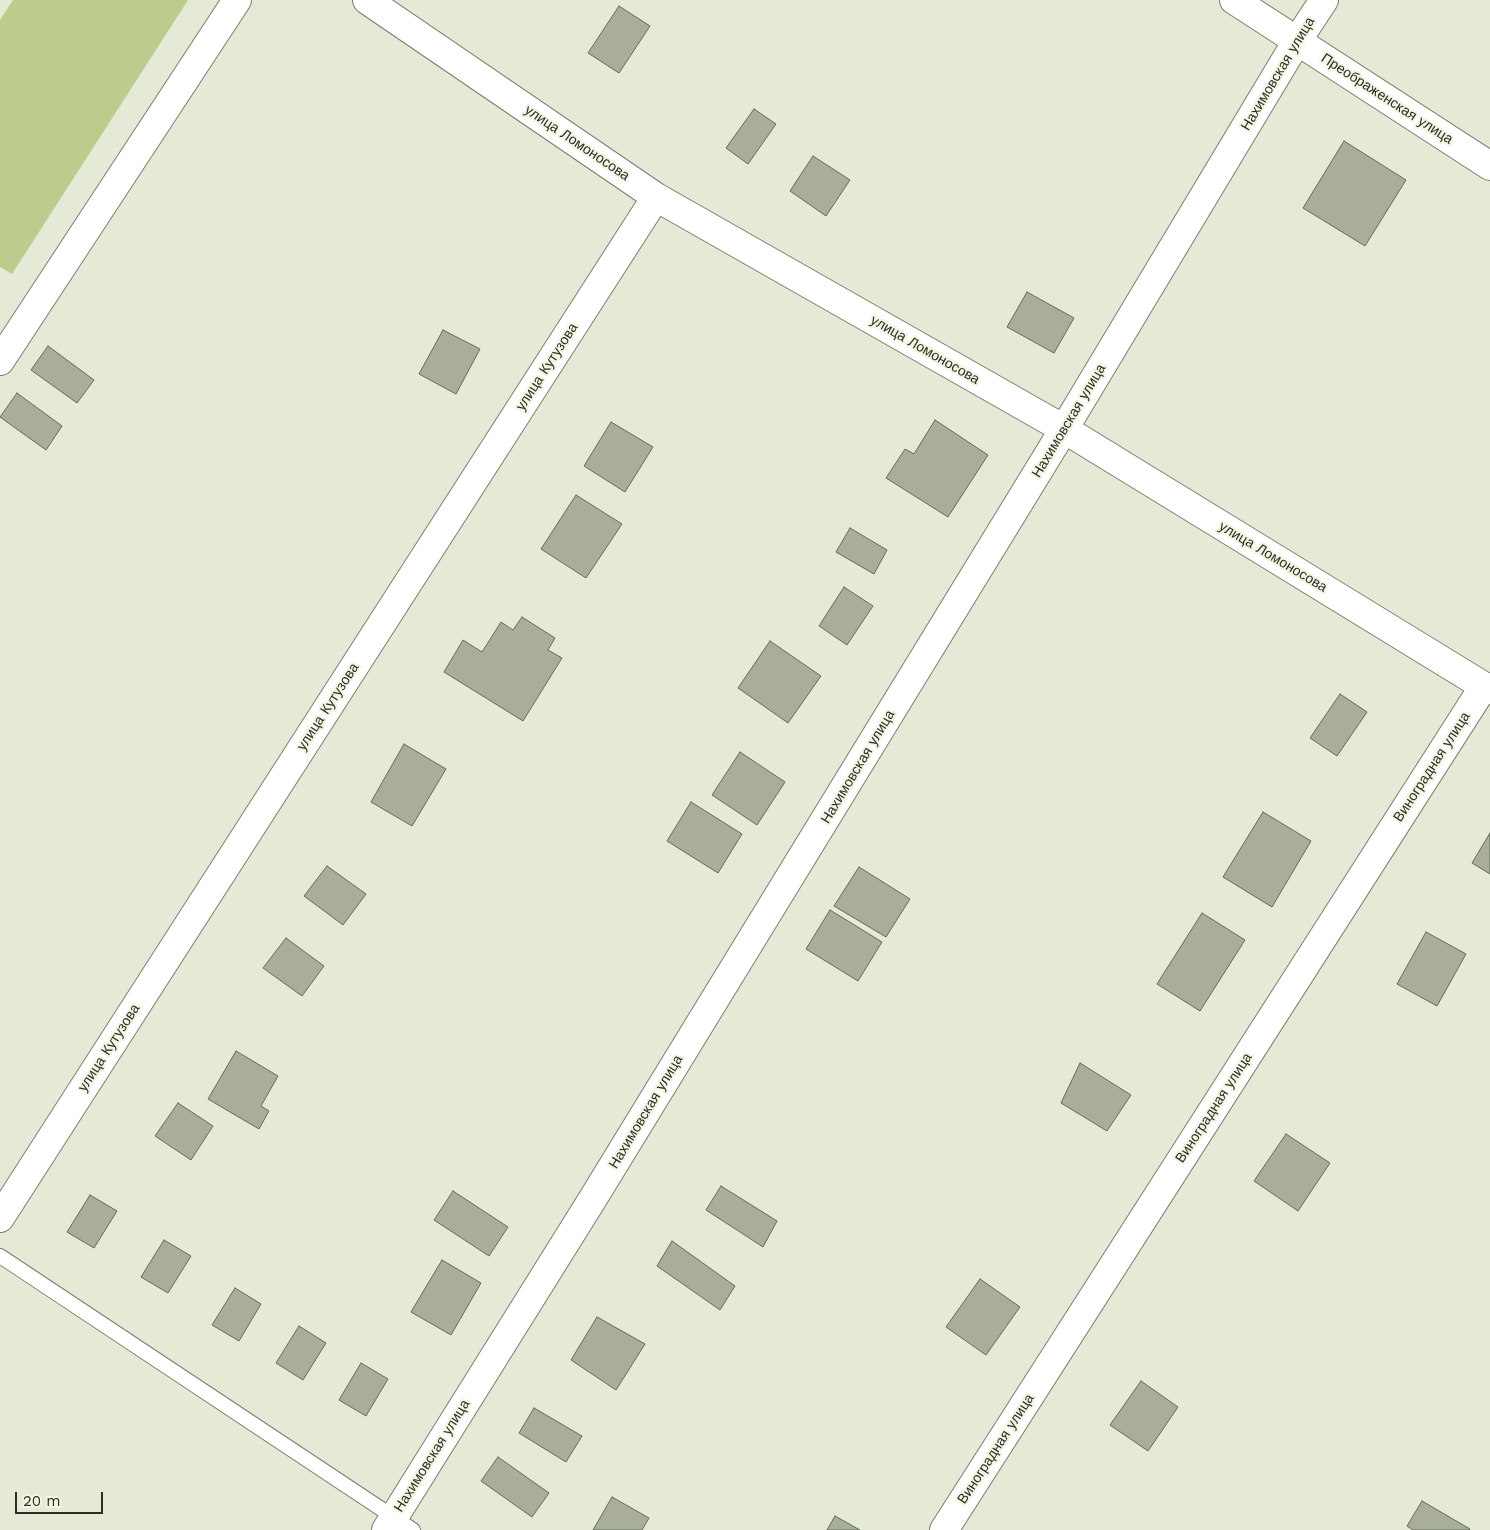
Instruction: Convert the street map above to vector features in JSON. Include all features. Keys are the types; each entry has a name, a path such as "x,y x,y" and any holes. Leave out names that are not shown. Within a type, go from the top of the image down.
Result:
{"street":[{"path":"0,361 237,0"},
{"name":"улица Ломоносова","path":"367,0 656,197 1064,429 1487,688"},
{"name":"Преображенская улица","path":"1234,0 1490,166"},
{"name":"Нахимовская улица","path":"398,1526 592,1200 1064,429 1297,41 1324,0"},
{"name":"улица Кутузова","path":"0,1218 656,197"},
{"name":"Виноградная улица","path":"944,1530 1487,688"}],"lane":[{"path":"0,1256 398,1526"}],"green space":[{"path":"13,0 188,0 12,274 0,267 0,20"}],"building":[{"path":"619,6 650,26 619,73 588,53"},
{"path":"754,109 776,124 748,164 726,148"},
{"path":"1344,141 1406,180 1365,246 1303,208"},
{"path":"813,156 850,180 826,216 790,191"},
{"path":"1027,292 1074,318 1054,353 1007,327"},
{"path":"443,330 480,349 456,394 419,374"},
{"path":"48,346 94,380 77,403 31,370"},
{"path":"17,393 62,426 46,450 0,417"},
{"path":"935,420 988,455 948,517 886,478 905,449 914,454"},
{"path":"611,422 653,447 625,492 584,466"},
{"path":"576,495 622,524 586,578 541,549"},
{"path":"850,528 887,550 874,574 836,552"},
{"path":"844,587 873,606 847,645 819,626"},
{"path":"522,617 555,638 548,650 562,658 523,721 444,672 463,640 482,652 501,622 513,630"},
{"path":"770,641 821,676 788,723 738,688"},
{"path":"1340,694 1367,712 1337,756 1310,738"},
{"path":"404,744 446,769 412,826 371,802"},
{"path":"740,752 785,782 757,825 712,795"},
{"path":"691,802 742,834 718,873 667,841"},
{"path":"1263,812 1311,841 1272,907 1223,877"},
{"path":"1490,833 1490,874 1472,863"},
{"path":"327,866 366,894 343,925 304,896"},
{"path":"859,867 910,899 886,937 834,906"},
{"path":"830,910 882,942 858,981 806,949"},
{"path":"1202,913 1245,940 1200,1011 1157,984"},
{"path":"1426,932 1466,954 1437,1006 1397,984"},
{"path":"286,938 324,966 302,996 263,968"},
{"path":"236,1051 278,1076 261,1106 269,1111 259,1129 208,1099"},
{"path":"1080,1063 1131,1095 1107,1131 1061,1103"},
{"path":"178,1103 213,1126 191,1160 155,1136"},
{"path":"1286,1134 1330,1163 1298,1211 1254,1181"},
{"path":"721,1186 777,1221 763,1247 706,1210"},
{"path":"453,1191 508,1227 489,1256 434,1220"},
{"path":"90,1195 117,1211 94,1248 67,1232"},
{"path":"164,1240 191,1256 168,1293 141,1277"},
{"path":"672,1241 735,1286 720,1310 657,1266"},
{"path":"442,1260 481,1283 451,1335 411,1312"},
{"path":"980,1279 1020,1307 986,1355 946,1327"},
{"path":"235,1288 261,1304 239,1341 212,1325"},
{"path":"597,1317 645,1344 616,1390 571,1360"},
{"path":"299,1326 326,1343 303,1380 276,1363"},
{"path":"361,1363 388,1379 366,1416 339,1400"},
{"path":"1141,1381 1178,1407 1148,1451 1110,1425"},
{"path":"534,1408 582,1436 566,1462 519,1433"},
{"path":"498,1457 549,1493 532,1517 481,1481"},
{"path":"612,1497 649,1518 642,1530 593,1530"},
{"path":"1422,1501 1470,1529 1413,1530 1407,1526"},
{"path":"835,1516 860,1530 827,1530"}]}
